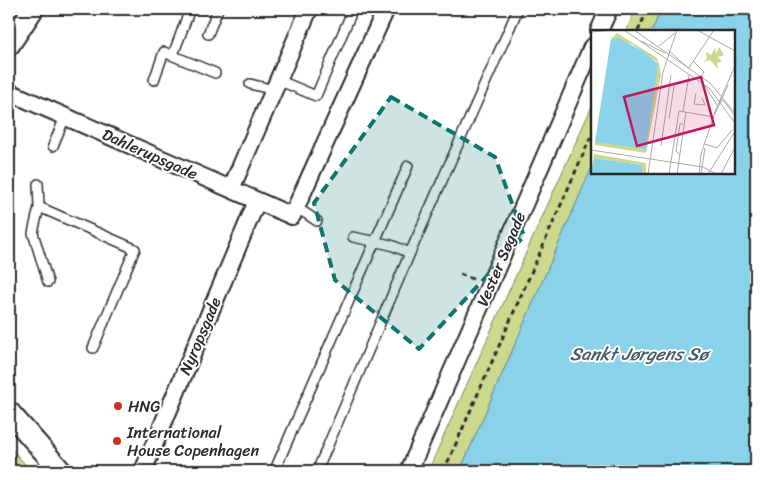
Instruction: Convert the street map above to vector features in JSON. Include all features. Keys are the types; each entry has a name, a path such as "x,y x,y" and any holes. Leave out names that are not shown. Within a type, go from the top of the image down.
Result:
{"street":[{"path":"9,45 33,9"},
{"path":"231,190 309,9"},
{"path":"294,211 386,9"},
{"path":"599,30 609,9"},
{"name":"Vester Søgade","path":"409,471 591,49"},
{"name":"Dahlerupsgade","path":"9,92 257,201 294,211"},
{"name":"Nyropsgade","path":"143,471 257,201"},
{"path":"9,412 61,471"}],"lane":[{"path":"173,56 190,9"},
{"path":"208,34 218,9"},
{"path":"250,84 276,85 316,96 354,9"},
{"path":"317,471 410,253 518,9"},
{"path":"154,80 164,52 215,74"},
{"path":"53,146 65,117"},
{"path":"277,465 408,166"},
{"path":"38,184 38,208 33,233 48,282"},
{"path":"38,208 136,249 93,348"},
{"path":"294,211 317,221"},
{"path":"353,237 392,244 410,253"}],"path":[{"path":"638,30 648,9"},
{"path":"444,471 591,136"}],"highlighted area":[{"path":"391,97 495,157 524,236 419,349 335,280 314,203"}],"green space":[{"path":"636,9 661,9 652,30 626,30"},
{"path":"591,108 591,169 460,471 428,471"},
{"path":"9,446 31,471 9,470"}],"water":[{"name":"Sankt Jørgens Sø","path":"661,9 756,9 756,471 460,471 591,169 591,174 735,174 735,30 652,30"}],"place":[{"name":"HNG","path":"118,406"},
{"name":"International House Copenhagen","path":"117,441"}]}
